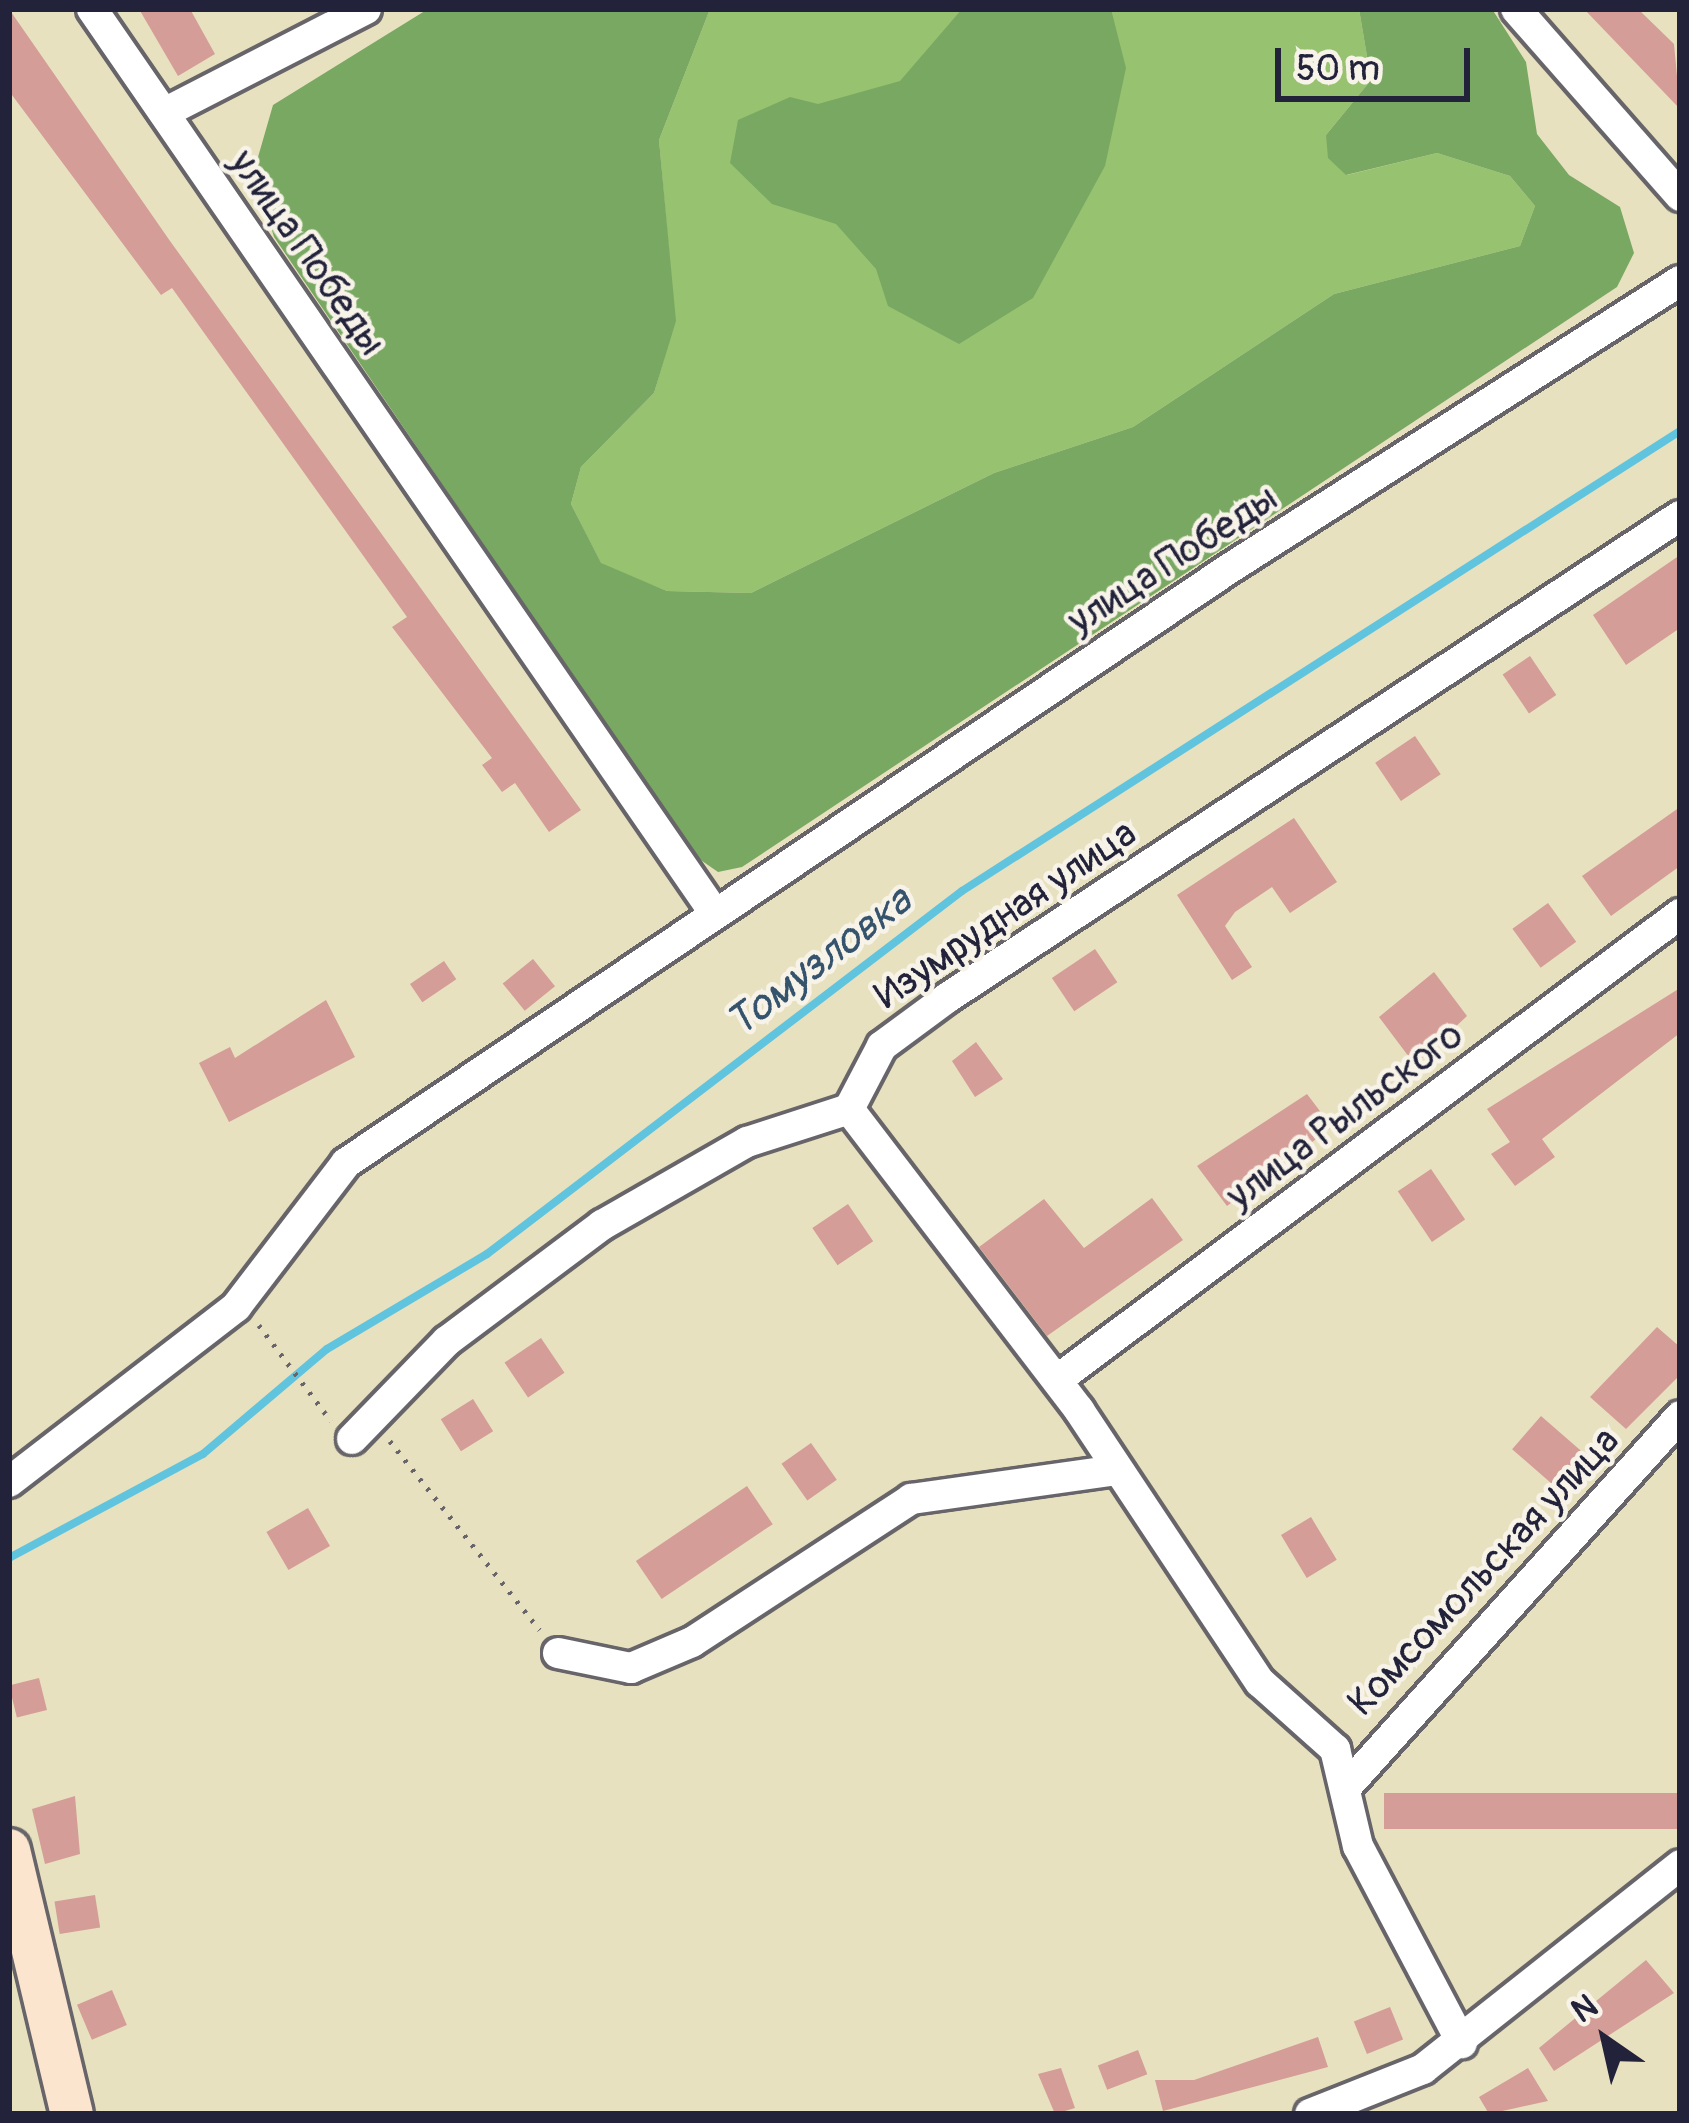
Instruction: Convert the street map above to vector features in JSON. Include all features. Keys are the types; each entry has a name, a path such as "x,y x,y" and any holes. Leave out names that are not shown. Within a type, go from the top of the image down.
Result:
{"main road":[{"path":"9,1850 72,2114"}],"street":[{"name":"улица Победы","path":"92,9 712,911"},
{"path":"164,113 366,9"},
{"path":"1516,9 1680,196"},
{"name":"улица Победы","path":"9,1482 236,1307 298,1212 346,1163 712,911 1680,281"},
{"name":"Изумрудная улица","path":"849,1109 882,1046 947,998 1680,516"},
{"name":"улица Рыльского","path":"1057,1380 1680,914"},
{"path":"362,1429 447,1341 602,1225 747,1142 849,1109 1057,1380 1248,1666 1335,1749 1349,1784 1358,1846 1462,2043"},
{"name":"Комсомольская улица","path":"1349,1784 1680,1416"},
{"path":"558,1653 631,1669 692,1642 911,1498 1117,1469"},
{"path":"1310,2114 1386,2089 1462,2043 1680,1865"}],"path":[{"path":"257,1322 308,1400"},
{"path":"362,1429 558,1653"}],"green space":[{"path":"428,9 710,9 659,140 676,321 654,393 581,467 571,504 601,563 667,591 751,593 994,473 1133,427 1334,294 1520,246 1535,206 1510,176 1437,153 1346,175 1328,158 1326,135 1371,80 1359,9 1492,9 1526,62 1537,134 1569,175 1620,207 1634,253 1617,287 742,867 718,872 695,856 274,237 254,171 273,105"},
{"path":"710,9 1359,9 1371,80 1326,135 1347,175 1437,153 1510,176 1535,206 1520,246 1334,294 1133,427 994,473 751,593 667,591 601,564 571,504 581,467 654,393 675,321 659,140"},
{"path":"962,9 1111,9 1126,68 1105,166 1033,298 959,344 888,306 876,269 836,224 772,204 730,163 738,120 790,97 818,104 900,81"}],"building":[{"path":"9,9 170,241 581,810 549,832 515,783 502,792 482,765 492,758 392,627 407,617 172,288 161,295 9,91"},
{"path":"139,9 190,9 215,54 178,76"},
{"path":"1584,9 1638,9 1674,44 1680,109"},
{"path":"1680,555 1680,628 1626,665 1593,615"},
{"path":"1530,656 1556,695 1529,713 1503,674"},
{"path":"1415,736 1441,774 1401,801 1375,763"},
{"path":"1680,807 1680,866 1611,916 1582,876"},
{"path":"1294,818 1337,882 1290,913 1272,887 1235,912 1225,926 1252,967 1232,980 1177,895"},
{"path":"1548,903 1576,942 1541,968 1512,929"},
{"path":"1095,949 1117,982 1074,1011 1052,978"},
{"path":"533,959 555,986 525,1011 503,984"},
{"path":"444,961 456,979 422,1002 410,984"},
{"path":"1434,972 1467,1016 1415,1065 1379,1017"},
{"path":"1680,988 1680,1033 1542,1139 1555,1157 1515,1186 1491,1154 1510,1142 1487,1109"},
{"path":"326,1000 355,1057 229,1122 199,1063 230,1047 235,1058"},
{"path":"976,1042 1003,1079 975,1097 952,1061"},
{"path":"1307,1094 1332,1127 1227,1206 1197,1166"},
{"path":"1431,1169 1465,1220 1432,1242 1398,1191"},
{"path":"1152,1198 1183,1240 1047,1336 979,1247 1044,1199 1084,1248"},
{"path":"848,1204 873,1241 838,1265 812,1228"},
{"path":"1657,1327 1680,1347 1680,1375 1626,1429 1590,1397"},
{"path":"541,1338 564,1373 528,1397 505,1363"},
{"path":"473,1399 493,1431 461,1451 441,1419"},
{"path":"1541,1416 1583,1453 1554,1486 1512,1449"},
{"path":"811,1443 837,1480 807,1501 782,1464"},
{"path":"747,1486 773,1524 662,1599 636,1561"},
{"path":"308,1508 330,1546 288,1570 266,1532"},
{"path":"1311,1517 1337,1560 1307,1578 1281,1535"},
{"path":"39,1678 47,1710 17,1718 9,1685"},
{"path":"1384,1793 1680,1793 1680,1829 1384,1829"},
{"path":"75,1796 80,1854 45,1864 32,1809"},
{"path":"95,1895 100,1928 60,1934 55,1901"},
{"path":"1646,1960 1674,1993 1554,2071 1539,2048"},
{"path":"112,1990 127,2025 92,2040 77,2005"},
{"path":"1390,2007 1403,2039 1367,2054 1354,2022"},
{"path":"1318,2037 1328,2067 1163,2111 1155,2080 1194,2080"},
{"path":"1138,2050 1147,2074 1107,2090 1098,2065"},
{"path":"1061,2068 1075,2108 1055,2114 1038,2074"},
{"path":"1528,2068 1548,2101 1489,2114 1479,2097"}],"waterway":[{"name":"Томузловка","path":"9,1558 203,1454 327,1349 487,1254 962,891 1680,431"}]}
